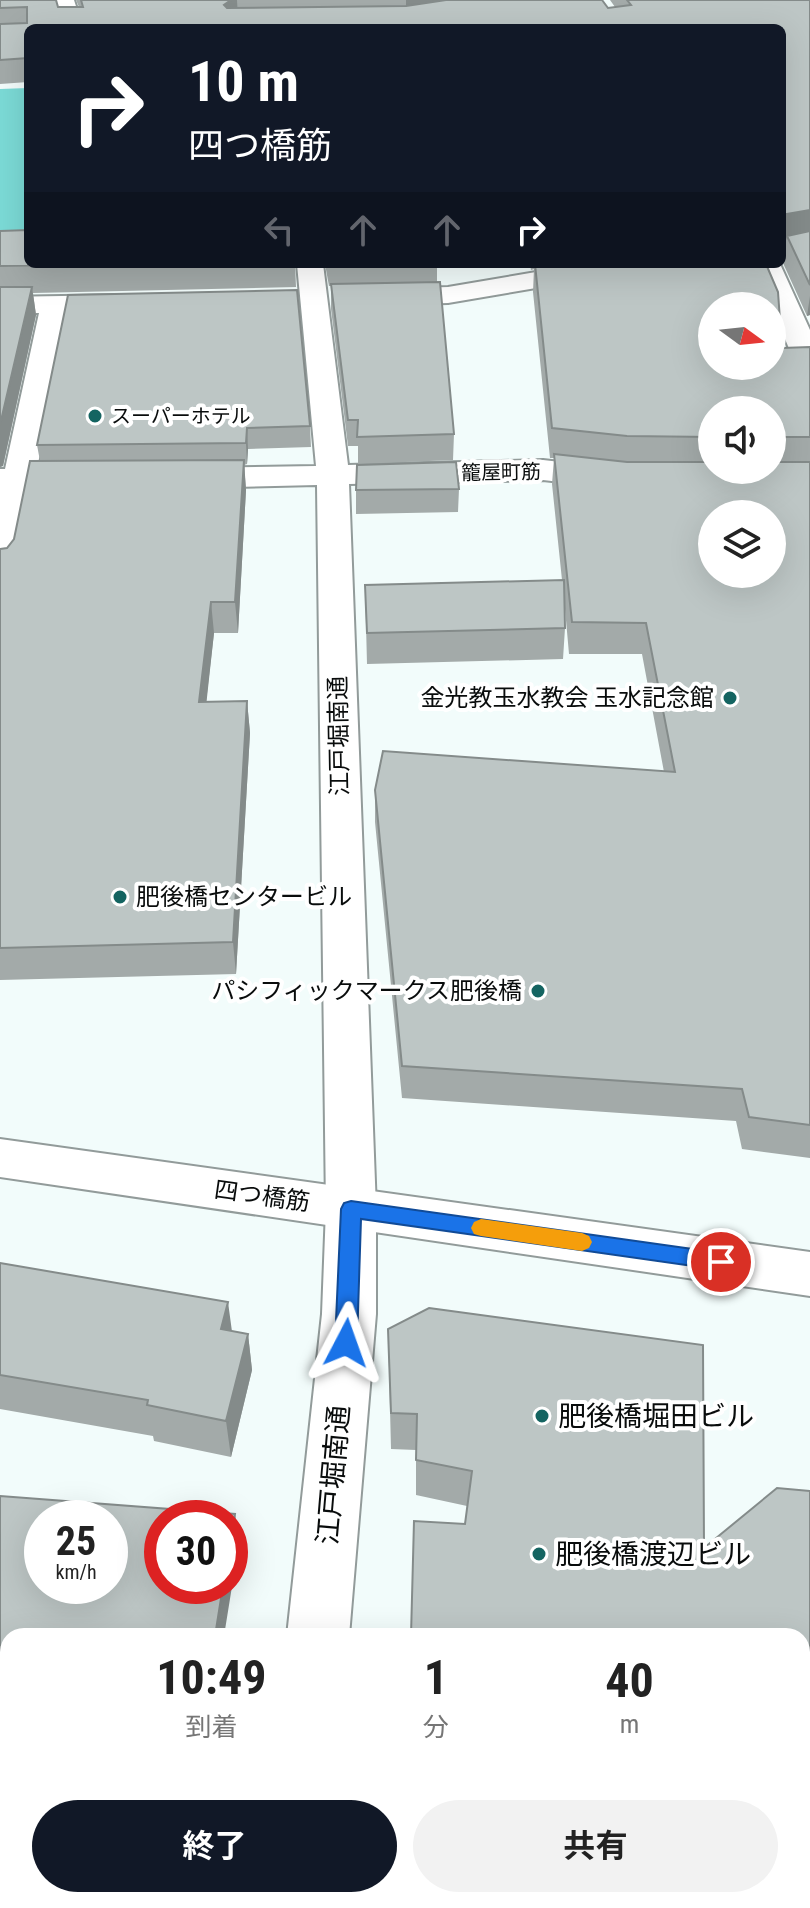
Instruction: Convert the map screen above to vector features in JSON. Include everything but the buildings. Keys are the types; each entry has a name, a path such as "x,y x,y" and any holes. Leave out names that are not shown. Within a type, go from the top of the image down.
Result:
{"street":[{"path":"64,0 72,24"},
{"path":"323,291 448,295 623,268"},
{"path":"769,268 810,363"},
{"name":"江戸堀南通","path":"319,1628 349,1314 351,1209 333,477 323,291"},
{"path":"0,305 147,302"},
{"path":"0,569 9,479 55,305"},
{"name":"籠屋町筋","path":"160,478 333,477 543,470 639,479"},
{"path":"9,479 113,478"},
{"name":"四つ橋筋","path":"0,1158 810,1274"}],"shaded area":[{"path":"24,88 24,236 0,238 0,89"}],"slow traffic":[{"path":"481,1228 582,1242"}],"place":[{"name":"スーパーホテル","path":"95,416"},
{"name":"金光教玉水教会 玉水記念館","path":"730,698"},
{"name":"肥後橋センタービル","path":"120,897"},
{"name":"パシフィックマークス肥後橋","path":"538,991"},
{"name":"肥後橋堀田ビル","path":"542,1416"},
{"name":"肥後橋渡辺ビル","path":"539,1554"}],"route":[{"path":"346,1343 351,1209 721,1262"}]}
